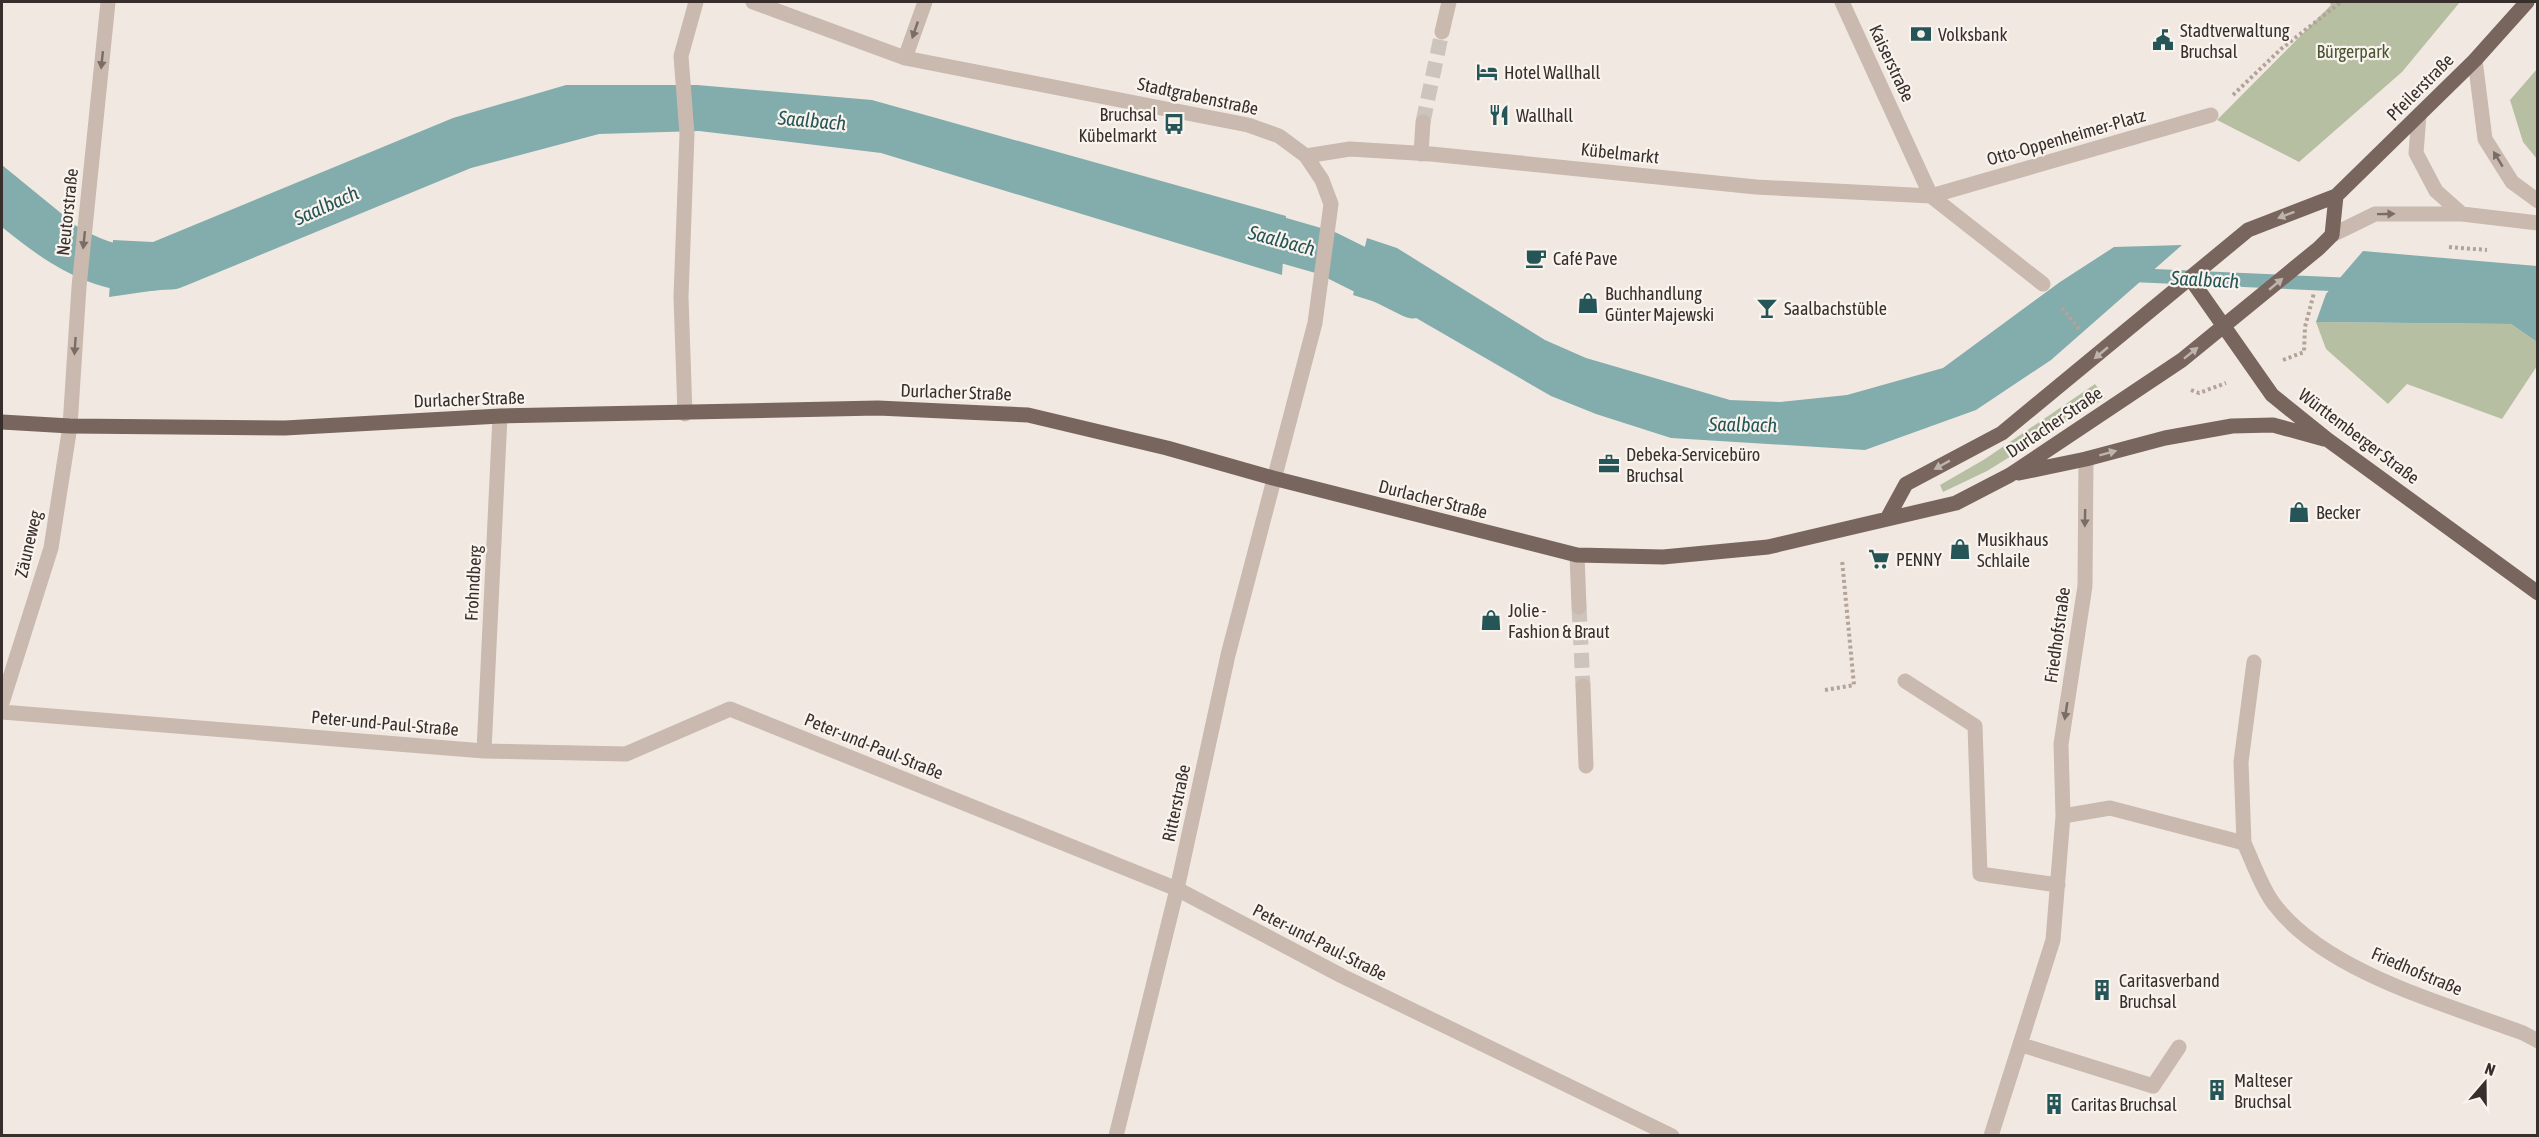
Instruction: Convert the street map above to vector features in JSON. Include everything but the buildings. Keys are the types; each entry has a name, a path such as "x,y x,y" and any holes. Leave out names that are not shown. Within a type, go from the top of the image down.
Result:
{"main road":[{"name":"Pfeilerstraße","path":"2190,278 2248,230 2336,196 2475,60 2528,2"},
{"path":"2225,321 2332,236 2336,196"},
{"name":"Durlacher Straße","path":"1888,517 1906,484 2002,432 2190,278"},
{"name":"Württemberger Straße","path":"2190,278 2225,321 2272,394 2328,440 2538,593"},
{"name":"Durlacher Straße","path":"2,422 70,426 285,428 500,416 685,414 878,408 1028,415 1167,448 1273,478 1577,555 1663,557 1768,547 1888,517 1956,503 2010,475 2182,360 2225,321"},
{"path":"2010,475 2086,459 2165,438 2232,426 2273,425 2328,440"}],"street":[{"name":"Neutorstraße","path":"70,426 79,287 108,2"},
{"path":"685,414 681,297 687,134 681,56 696,2"},
{"name":"Stadtgrabenstraße","path":"753,2 905,58 1248,124 1279,136 1306,156 1322,180 1331,204 1315,323 1273,478"},
{"path":"905,58 925,2"},
{"path":"1442,32 1449,2"},
{"name":"Kaiserstraße","path":"1842,2 1931,196"},
{"path":"2475,60 2485,139 2512,182 2538,201"},
{"path":"2419,115 2416,153 2436,192 2462,214"},
{"name":"Otto-Oppenheimer-Platz","path":"1931,196 2211,116"},
{"path":"1421,154 1423,122"},
{"name":"Kübelmarkt","path":"1306,156 1350,149 1756,187 1931,196"},
{"path":"1931,196 2043,284"},
{"path":"2332,236 2375,214 2462,214 2538,223"},
{"name":"Frohndberg","path":"484,751 500,416"},
{"name":"Zäuneweg","path":"2,703 51,548 70,426"},
{"name":"Friedhofstraße","path":"1991,1136 2022,1045 2053,940 2063,816 2061,744 2085,586 2086,459"},
{"name":"Ritterstraße","path":"1116,1136 1177,889 1228,655 1273,478"},
{"path":"1577,555 1579,607"},
{"name":"Friedhofstraße","path":"2254,662 2241,762 2244,843 2273,904 2308,939 2384,982 2523,1033 2538,1041"},
{"path":"1905,681 1975,726 1980,874 2058,885"},
{"path":"1583,686 1586,766"},
{"name":"Peter-und-Paul-Straße","path":"2,712 484,751 626,754 730,709 1177,889 1342,976 1672,1136"},
{"path":"2063,816 2110,808 2244,843"},
{"path":"2022,1045 2153,1086 2179,1047"}],"path":[{"path":"2211,116 2281,49 2341,2"},
{"path":"1825,690 1854,685 1839,529"}],"green space":[{"name":"Bürgerpark","path":"2329,2 2460,2 2402,72 2299,162 2217,120 2331,5"},
{"path":"2537,69 2537,159 2523,142 2510,100"},
{"path":"2316,322 2511,324 2537,342 2537,366 2502,419 2407,384 2388,404 2326,349"},
{"path":"2095,384 2105,398 1987,471 1943,492 1940,485 1985,459"}],"water":[{"path":"566,85 697,85 872,100 1286,216 1282,275 881,153 699,131 599,134 471,168 185,286 109,297 113,240 153,242 453,118"},
{"path":"2,165 62,214 56,263 2,223"},
{"path":"1367,238 1397,248 1545,340 1586,358 1730,400 1780,402 1847,395 1943,368 2060,282 2114,247 2182,245 2051,360 1976,410 1865,450 1671,438 1596,414 1551,396 1404,311 1353,295"},
{"path":"2363,251 2537,266 2537,342 2511,324 2316,322 2326,294"}],"waterway":[{"name":"Saalbach","path":"2,198 47,234 98,261 116,267 135,269 172,267"},
{"name":"Saalbach","path":"1223,223 1327,253 1413,296"},
{"name":"Saalbach","path":"2132,275 2353,285"}],"tunnel":[{"path":"1423,122 1442,32"},
{"path":"1579,607 1583,686"}],"place":[{"name":"Volksbank","path":"1921,34"},
{"name":"Stadtverwaltung Bruchsal","path":"2163,40"},
{"name":"Hotel Wallhall","path":"1487,72"},
{"name":"Wallhall","path":"1499,115"},
{"name":"Bruchsal Kübelmarkt","path":"1174,124"},
{"name":"Café Pave","path":"1536,258"},
{"name":"Buchhandlung Günter Majewski","path":"1588,303"},
{"name":"Saalbachstüble","path":"1767,308"},
{"name":"Debeka-Servicebüro Bruchsal","path":"1609,464"},
{"name":"Becker","path":"2299,512"},
{"name":"Musikhaus Schlaile","path":"1960,549"},
{"name":"PENNY","path":"1879,559"},
{"name":"Jolie - Fashion & Braut","path":"1491,620"},
{"name":"Caritasverband Bruchsal","path":"2102,990"},
{"name":"Malteser Bruchsal","path":"2217,1090"},
{"name":"Caritas Bruchsal","path":"2054,1104"}]}
